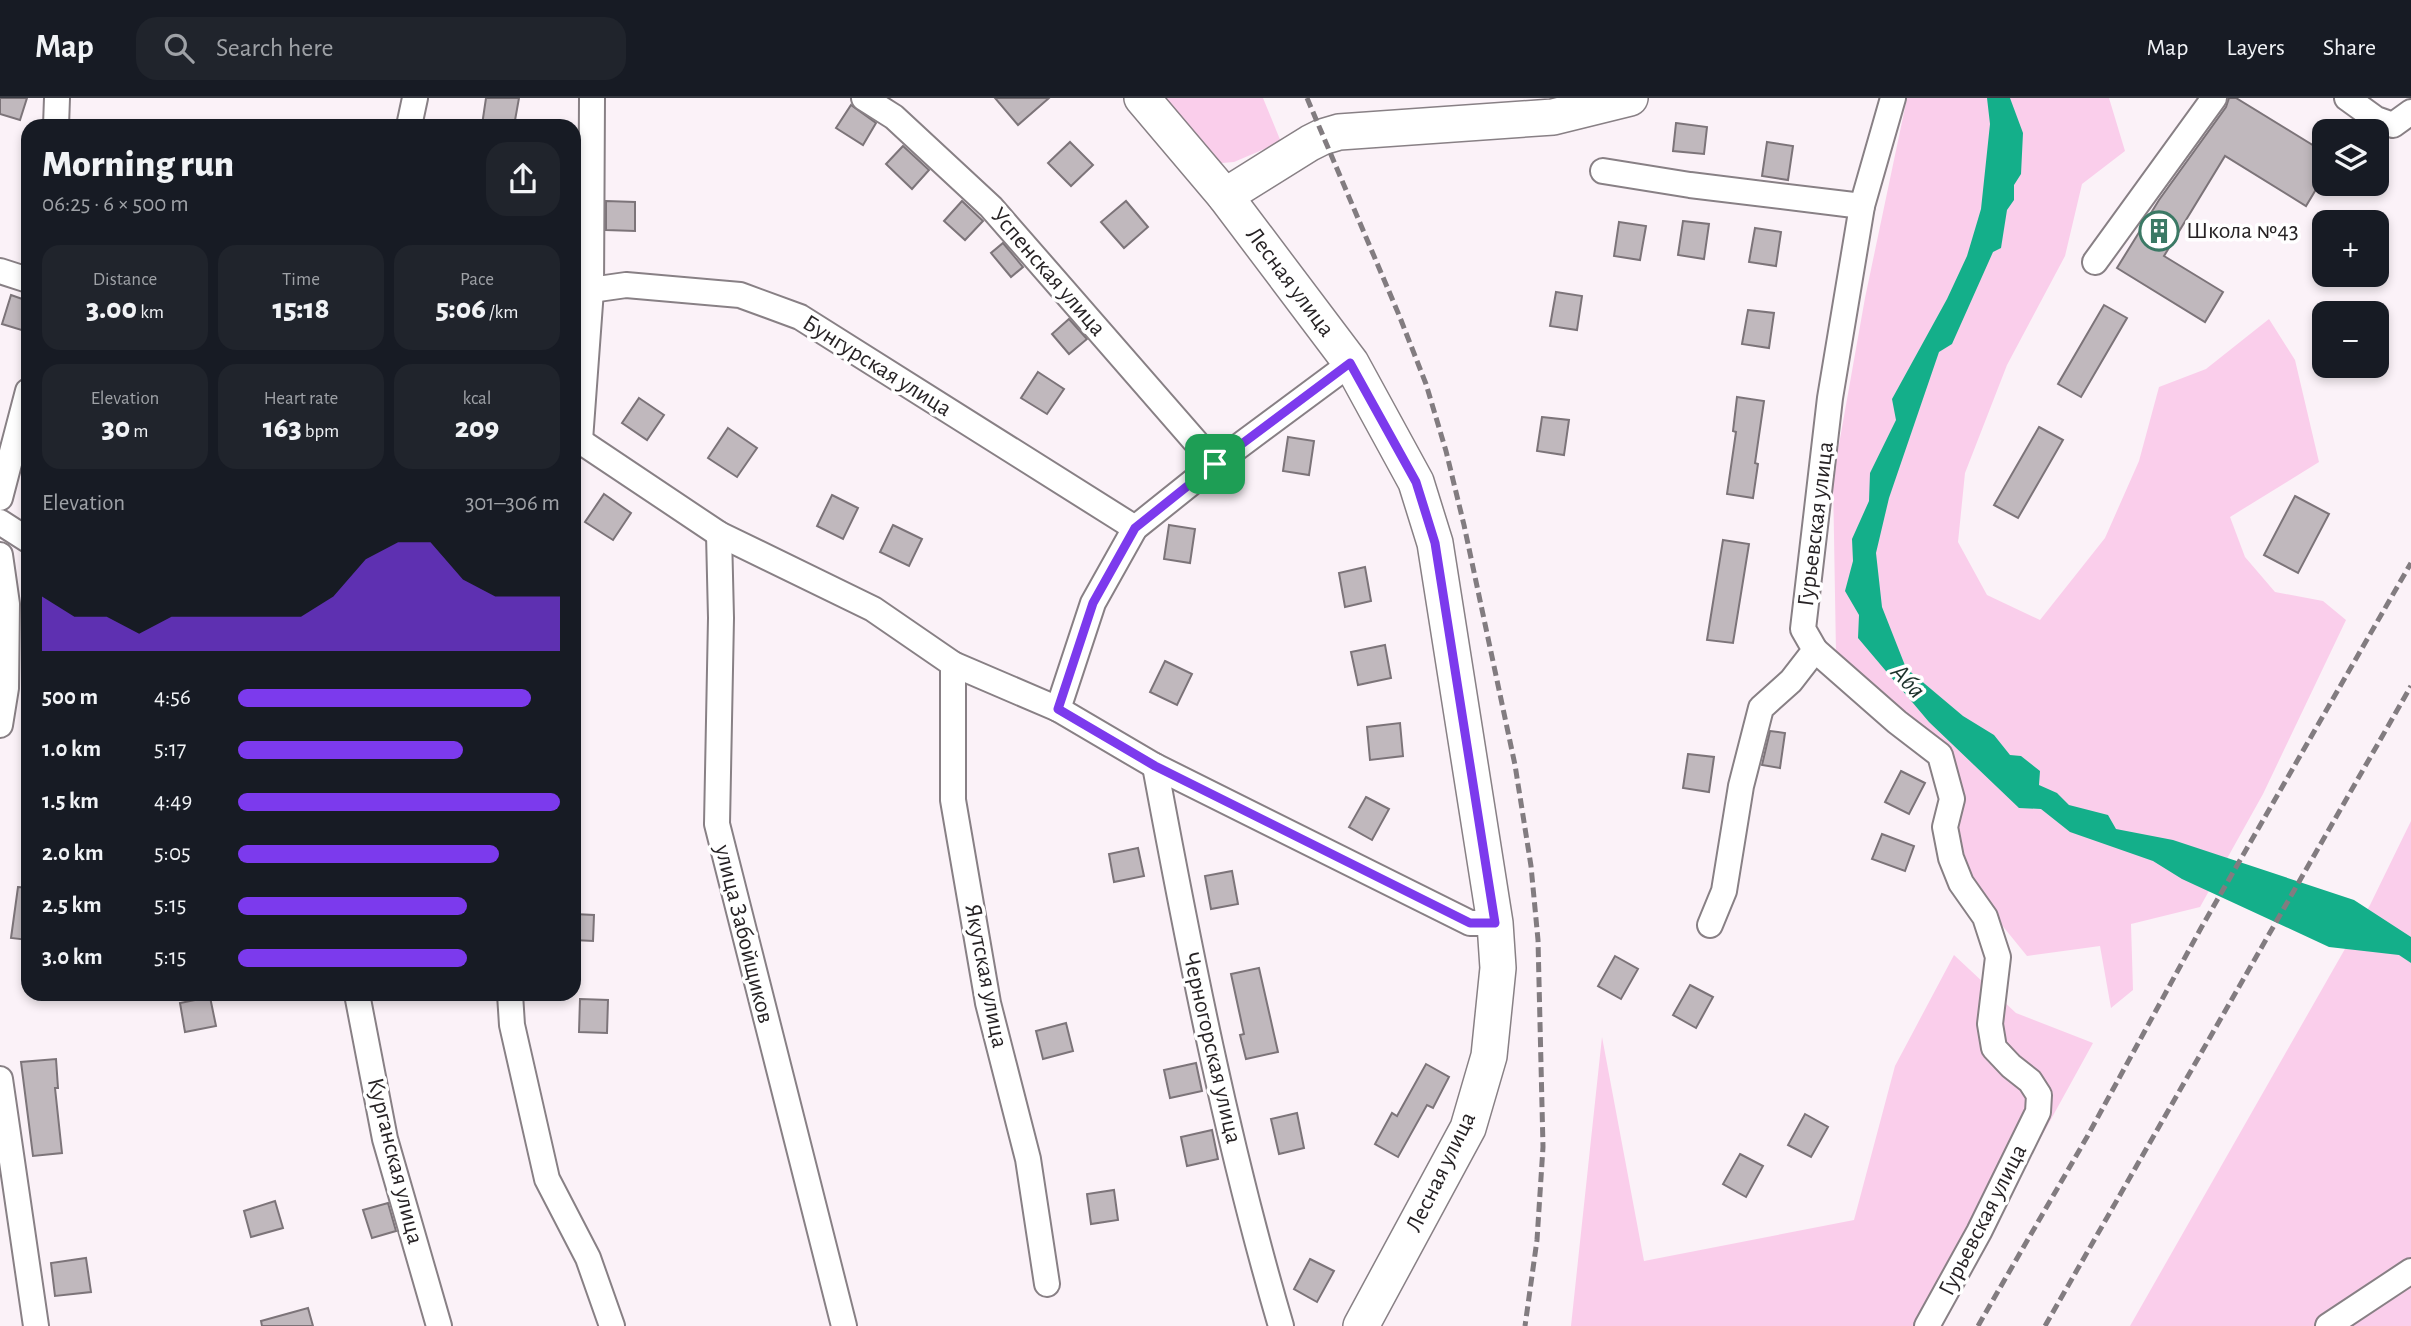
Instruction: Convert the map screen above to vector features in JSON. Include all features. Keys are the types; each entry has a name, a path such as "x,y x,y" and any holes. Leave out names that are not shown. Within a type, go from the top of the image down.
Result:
{"main road":[{"name":"Лесная улица","path":"1142,98 1225,196 1350,363 1416,482 1435,543 1495,923 1498,968 1489,1056 1468,1128 1361,1326"},
{"path":"1225,196 1322,136 1630,98"}],"street":[{"path":"57,98 57,119"},
{"path":"410,119 415,98"},
{"path":"581,396 591,290 592,98"},
{"name":"Успенская улица","path":"864,98 894,117 991,207 1215,464"},
{"name":"Гурьевская улица","path":"1893,98 1862,206 1830,398 1803,629 1815,650 1897,722 1940,755 1952,799 1945,827 1951,858 1961,883 1985,917 1998,957 1990,1024 1994,1048 2030,1081 2039,1095 2038,1112 1979,1232 1927,1326"},
{"path":"2095,262 2214,98"},
{"path":"2347,98 2376,119 2393,125 2411,112"},
{"path":"1603,171 1690,185 1862,206"},
{"path":"0,271 21,278"},
{"name":"Бунгурская улица","path":"591,290 626,285 740,295 800,317 1135,528"},
{"path":"1058,709 1093,603 1135,528 1350,363"},
{"path":"0,498 21,418"},
{"path":"581,442 719,534 873,609 953,664 1058,709 1155,766 1470,923 1495,923"},
{"path":"0,522 21,536"},
{"name":"улица Забойщиков","path":"719,534 721,618 717,824 844,1326"},
{"path":"0,555 8,604 6,688 0,725"},
{"path":"1710,925 1724,891 1741,786 1761,708 1791,681 1815,650"},
{"name":"Якутская улица","path":"953,664 953,800 988,1003 1028,1159 1047,1284"},
{"name":"Черногорская улица","path":"1155,766 1188,939 1214,1056 1256,1240 1281,1326"},
{"name":"Курганская улица","path":"358,1001 385,1139 439,1326"},
{"path":"510,1001 512,1025 547,1179 588,1258 612,1326"},
{"path":"0,1079 36,1326"},
{"path":"2328,1326 2411,1271"}],"shaded area":[{"path":"1137,98 1263,98 1281,142 1234,162 1210,164"},
{"path":"1907,98 2109,98 2125,151 2082,184 2065,256 2007,365 1965,473 1958,542 1987,595 2040,620 2105,538 2139,461 2159,387 2206,369 2269,319 2295,360 2319,462 2230,517 2245,557 2275,592 2323,601 2346,620 2263,794 2200,907 2131,924 2133,990 2111,1008 2100,946 2027,956 1988,908 1945,845 1956,781 1836,653 1833,478 1865,298"},
{"path":"2411,821 2411,1326 2130,1326 2370,905"},
{"path":"1954,955 2016,1013 2093,1043 1937,1326 1571,1326 1602,1037 1644,1261 1854,1220 1895,1066"}],"water":[{"name":"Аба","path":"1987,98 2010,98 2023,133 2021,174 2014,185 2014,200 2007,210 2001,248 1993,252 1952,344 1939,352 1889,498 1876,553 1882,607 1906,668 1963,716 1994,735 2010,755 2021,756 2040,771 2039,785 2057,793 2069,805 2108,815 2116,829 2173,840 2354,900 2411,937 2411,963 2399,955 2329,947 2182,879 2153,861 2070,832 2041,809 2019,808 1929,722 1858,638 1859,615 1845,591 1853,561 1852,539 1869,501 1870,473 1896,420 1892,399 1947,299 1967,256 1981,209 1990,124"}],"building":[{"path":"0,98 27,98 20,120 0,114"},
{"path":"486,98 519,98 515,119 483,119"},
{"path":"995,98 1049,98 1018,125"},
{"name":"Школа №43","path":"2229,98 2236,98 2312,145 2312,196 2306,206 2225,156 2164,256 2223,292 2205,322 2117,268 2159,200 2226,107"},
{"path":"851,105 876,123 863,145 836,128"},
{"path":"1676,123 1707,127 1704,154 1673,151"},
{"path":"1070,142 1093,165 1071,186 1048,163"},
{"path":"1767,142 1793,146 1788,180 1762,176"},
{"path":"903,146 929,170 912,189 886,164"},
{"path":"606,201 635,202 635,231 606,230"},
{"path":"962,201 983,221 965,240 944,221"},
{"path":"1126,201 1148,227 1124,248 1101,222"},
{"path":"1683,221 1709,224 1704,259 1678,255"},
{"path":"1619,222 1646,226 1640,260 1614,256"},
{"path":"1755,228 1781,232 1776,266 1749,262"},
{"path":"1003,243 1023,267 1011,277 991,253"},
{"path":"1556,292 1582,296 1577,330 1550,326"},
{"path":"11,295 21,299 21,330 2,324"},
{"path":"2104,305 2127,318 2081,397 2058,384"},
{"path":"1748,310 1774,313 1769,348 1742,344"},
{"path":"1069,319 1087,339 1069,354 1052,334"},
{"path":"1038,372 1064,389 1047,414 1021,398"},
{"path":"1737,397 1764,401 1753,498 1727,494 1736,432 1733,431"},
{"path":"639,398 664,415 647,440 622,423"},
{"path":"1542,417 1569,420 1564,455 1537,451"},
{"path":"2039,427 2063,440 2018,518 1994,505"},
{"path":"728,428 757,448 737,477 708,458"},
{"path":"1288,437 1314,441 1309,475 1283,471"},
{"path":"604,494 631,513 613,540 585,522"},
{"path":"832,495 858,508 843,539 817,526"},
{"path":"2295,496 2329,514 2298,573 2264,555"},
{"path":"893,525 922,539 909,566 880,552"},
{"path":"1169,525 1195,529 1190,563 1164,559"},
{"path":"1723,540 1749,544 1733,643 1707,640"},
{"path":"1365,567 1371,601 1345,607 1339,573"},
{"path":"1385,645 1391,678 1358,685 1351,652"},
{"path":"1165,661 1192,674 1177,705 1150,692"},
{"path":"1400,723 1403,756 1370,760 1367,727"},
{"path":"1770,731 1785,733 1780,768 1762,765"},
{"path":"1688,754 1714,757 1709,792 1683,788"},
{"path":"1901,771 1925,783 1909,814 1885,802"},
{"path":"1366,797 1389,809 1372,840 1349,827"},
{"path":"1882,834 1914,846 1905,871 1872,859"},
{"path":"1138,848 1144,876 1114,882 1109,854"},
{"path":"1232,871 1238,904 1211,909 1205,876"},
{"path":"18,887 21,887 21,939 11,938"},
{"path":"581,914 594,915 593,941 581,940"},
{"path":"1615,956 1638,969 1621,999 1598,986"},
{"path":"1259,968 1278,1052 1246,1059 1240,1035 1244,1034 1231,974"},
{"path":"1690,985 1713,997 1696,1028 1673,1015"},
{"path":"581,999 608,1000 607,1033 579,1032"},
{"path":"211,1001 216,1026 185,1032 180,1003"},
{"path":"1066,1023 1073,1051 1043,1059 1036,1031"},
{"path":"56,1059 58,1088 55,1088 62,1153 33,1156 21,1062"},
{"path":"1196,1063 1202,1091 1170,1098 1164,1070"},
{"path":"1426,1064 1449,1077 1433,1108 1427,1105 1398,1157 1375,1144 1392,1113 1397,1116"},
{"path":"1297,1113 1304,1148 1279,1154 1271,1119"},
{"path":"1805,1114 1828,1127 1811,1157 1788,1145"},
{"path":"1212,1130 1218,1159 1187,1166 1181,1137"},
{"path":"1740,1154 1763,1166 1746,1197 1723,1184"},
{"path":"1114,1190 1118,1220 1091,1224 1087,1194"},
{"path":"275,1201 283,1228 251,1237 244,1211"},
{"path":"388,1203 396,1231 372,1238 363,1210"},
{"path":"86,1258 91,1292 55,1296 51,1263"},
{"path":"1310,1259 1334,1271 1317,1302 1294,1289"},
{"path":"308,1308 313,1326 262,1326 261,1321"}],"railway":[{"path":"1307,98 1426,384 1464,525 1515,765 1531,866 1538,940 1543,1147 1537,1240 1525,1326"},
{"path":"1978,1326 2087,1137 2201,928 2411,563"},
{"path":"2045,1326 2411,686"}],"place":[{"name":"Школа №43","path":"2159,231"}],"route":[{"path":"1350,363 1416,482 1435,543 1495,923 1470,923 1155,766 1058,709 1093,603 1135,528 1215,464 1350,363"}]}
